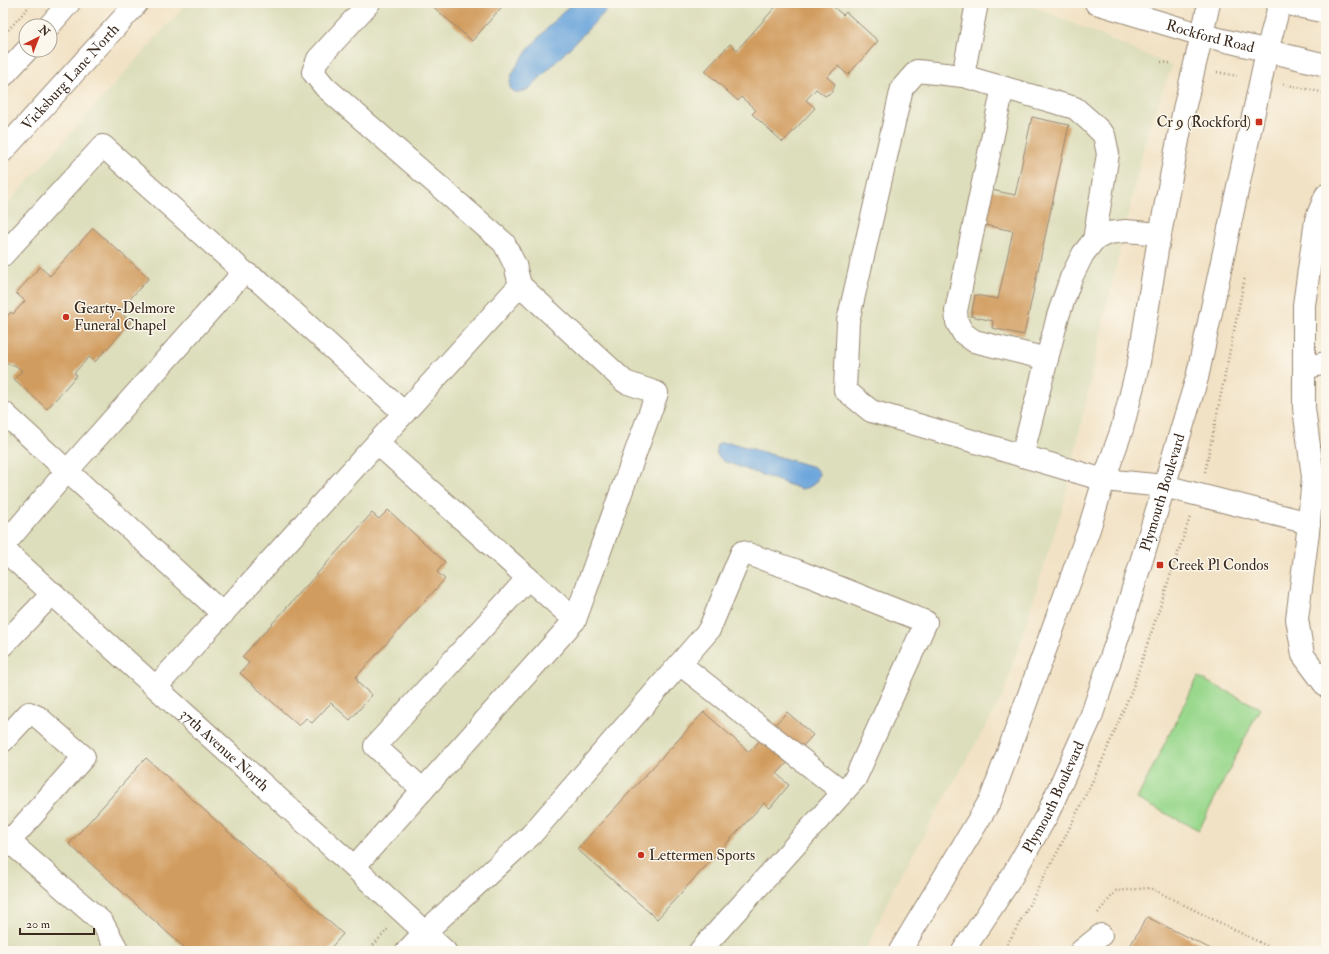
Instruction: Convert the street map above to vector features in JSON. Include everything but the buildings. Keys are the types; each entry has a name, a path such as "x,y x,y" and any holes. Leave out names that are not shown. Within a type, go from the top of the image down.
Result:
{"street":[{"path":"56,18 69,3"},
{"name":"Vicksburg Lane North","path":"3,151 137,3"},
{"path":"354,867 575,620 657,393 625,382 520,286 515,265 504,243 325,87 314,72 318,59 369,3"},
{"path":"963,76 977,3"},
{"name":"Rockford Road","path":"1096,3 1202,35 1326,65"},
{"path":"900,951 991,799 1089,529 1122,429 1139,362 1160,234 1184,109 1209,3"},
{"name":"Plymouth Boulevard","path":"963,951 1008,883 1047,815 1091,717 1121,628 1197,378 1267,51 1280,3"},
{"path":"1283,3 1326,12"},
{"path":"3,76 20,58"},
{"path":"1094,240 1108,154 1104,135 1090,121 1075,108 1003,87 963,76 917,71 902,88 848,321 845,390 871,411 1104,480 1164,486 1308,523"},
{"path":"1003,87 956,311 957,322 964,333 974,341 1047,359"},
{"path":"3,255 103,146 244,272 260,282 404,413"},
{"path":"1326,195 1316,220 1320,239 1304,305 1304,408 1313,477 1297,619 1303,655 1326,686"},
{"path":"1022,456 1058,316 1071,278 1083,254 1094,240 1108,233 1120,232 1160,234"},
{"path":"3,547 67,471 244,272"},
{"path":"156,687 520,286"},
{"path":"1304,368 1326,363"},
{"path":"3,412 223,614"},
{"path":"377,443 575,620"},
{"name":"37th Avenue North","path":"3,547 445,951"},
{"path":"407,951 424,933 531,835 709,630 742,552 795,570 926,622 855,779 700,951"},
{"path":"423,790 375,746 528,578"},
{"path":"3,645 52,593"},
{"path":"680,664 843,792"},
{"path":"3,741 29,713 38,717 84,757 6,839 102,922 118,951"},
{"path":"1081,951 1101,935"}],"path":[{"path":"3,36 32,3"},
{"path":"1161,62 1326,93"},
{"path":"1101,935 1098,911 1116,891 1150,888 1277,951"},
{"path":"368,951 403,912"}],"shaded area":[{"path":"187,3 1022,3 1172,66 1148,128 1103,323 1064,503 1003,696 893,889 866,951 3,951 3,209"}],"green space":[{"path":"1198,677 1260,708 1199,830 1137,799"}],"water":[{"path":"572,3 618,3 610,7 529,89 519,93 511,90 510,81 519,62 536,40"},
{"path":"719,443 732,443 814,467 819,473 817,480 808,487 801,489 723,461 717,455 716,447"}],"place":[{"name":"Cr 9 (Rockford)","path":"1259,122"},
{"name":"Gearty-Delmore Funeral Chapel","path":"66,317"},
{"name":"Creek Pl Condos","path":"1160,565"},
{"name":"Lettermen Sports","path":"641,855"}]}
